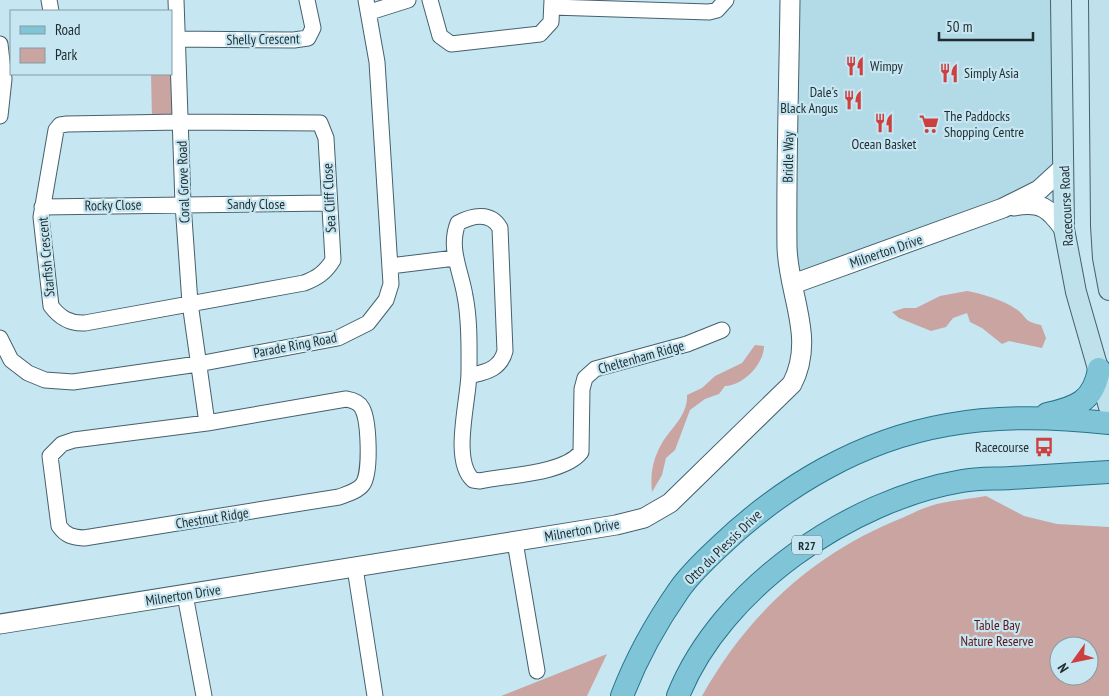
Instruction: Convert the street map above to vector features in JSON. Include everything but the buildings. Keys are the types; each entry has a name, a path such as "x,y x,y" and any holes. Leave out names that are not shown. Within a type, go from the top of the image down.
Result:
{"main road":[{"name":"Racecourse Road","path":"1061,0 1064,229 1076,292 1109,407"},
{"path":"1099,0 1101,226 1103,258 1109,290"},
{"path":"1031,417 1057,412 1085,399 1094,391 1099,369"},
{"name":"Otto du Plessis Drive","path":"622,696 633,666 680,588 704,561 750,518 792,486 848,457 908,434 975,421 1031,417 1109,423"},
{"name":"R27","path":"678,696 704,648 738,603 779,564 818,539 873,509 927,489 963,481 1109,472"}],"street":[{"name":"Coral Grove Road","path":"176,0 174,39 181,122 183,204 190,303 198,364"},
{"name":"Shelly Crescent","path":"174,39 294,40 308,38 313,28 307,0"},
{"path":"368,6 408,0"},
{"path":"430,0 440,36 450,44 540,34 551,22 552,4 639,5 709,12 717,10 726,0"},
{"name":"Bridle Way","path":"790,0 787,249 793,284"},
{"name":"Parade Ring Road","path":"0,338 6,363 46,380 73,382 198,364 338,338 368,323 386,300 391,284 377,62 368,6"},
{"path":"0,44 4,79 0,116"},
{"name":"Sea Cliff Close","path":"181,122 320,123 326,138 333,260 318,277 304,283 190,303"},
{"name":"Starfish Crescent","path":"181,122 60,125 56,130 42,207 42,230 51,306 59,316 76,324 190,303"},
{"name":"Milnerton Drive","path":"0,624 515,542 633,522 644,518 670,503 792,384 802,360 803,344 793,284 1003,208 1039,190 1063,168"},
{"name":"Sandy Close","path":"183,204 329,203"},
{"name":"Milnerton Drive","path":"1003,208 1028,203 1036,204 1046,208 1064,229"},
{"name":"Rocky Close","path":"42,207 183,204"},
{"name":"Cheltenham Ridge","path":"469,376 495,367 503,360 505,351 500,235 495,221 486,216 470,217 458,223 454,233 455,258 466,297 469,376 464,421 463,456 468,475 473,480 480,481 558,467 578,456 582,452 582,389 585,378 594,369 687,344 722,330"},
{"path":"390,266 455,258"},
{"path":"198,364 207,423"},
{"name":"Chestnut Ridge","path":"346,399 356,402 362,408 367,445 367,466 363,484 354,492 340,497 84,538 71,537 64,533 59,526 50,471 50,456 54,449 74,440 207,423 346,399"},
{"path":"515,542 537,671"},
{"path":"355,568 375,696"},
{"path":"186,595 204,696"}],"shaded area":[{"name":"The Paddocks Shopping Centre","path":"790,0 1061,0 1054,179 793,284"}],"green space":[{"path":"151,75 171,75 172,117 152,118"},
{"path":"967,291 1005,303 1020,312 1028,321 1041,325 1046,338 1042,348 1009,341 1002,344 982,328 970,322 967,313 953,318 946,327 931,331 899,318 892,312 904,308 916,308 940,296"},
{"path":"755,345 764,346 760,360 751,373 739,382 725,386 719,394 705,399 690,410 675,450 666,458 662,475 652,492 651,479 656,455 662,443 679,421 685,409 687,395 702,388 715,376 742,363"},
{"name":"Table Bay Nature Reserve","path":"986,496 1024,516 1057,524 1109,527 1109,696 702,696 720,666 762,613 786,589 812,568 870,532 919,510 943,503"},
{"path":"607,654 587,696 501,696"}],"place":[{"name":"Wimpy","path":"855,66"},
{"name":"Simply Asia","path":"949,73"},
{"name":"Dale's Black Angus","path":"853,100"},
{"name":"Ocean Basket","path":"884,123"},
{"name":"The Paddocks Shopping Centre","path":"929,124"},
{"name":"Racecourse","path":"1044,447"}]}
